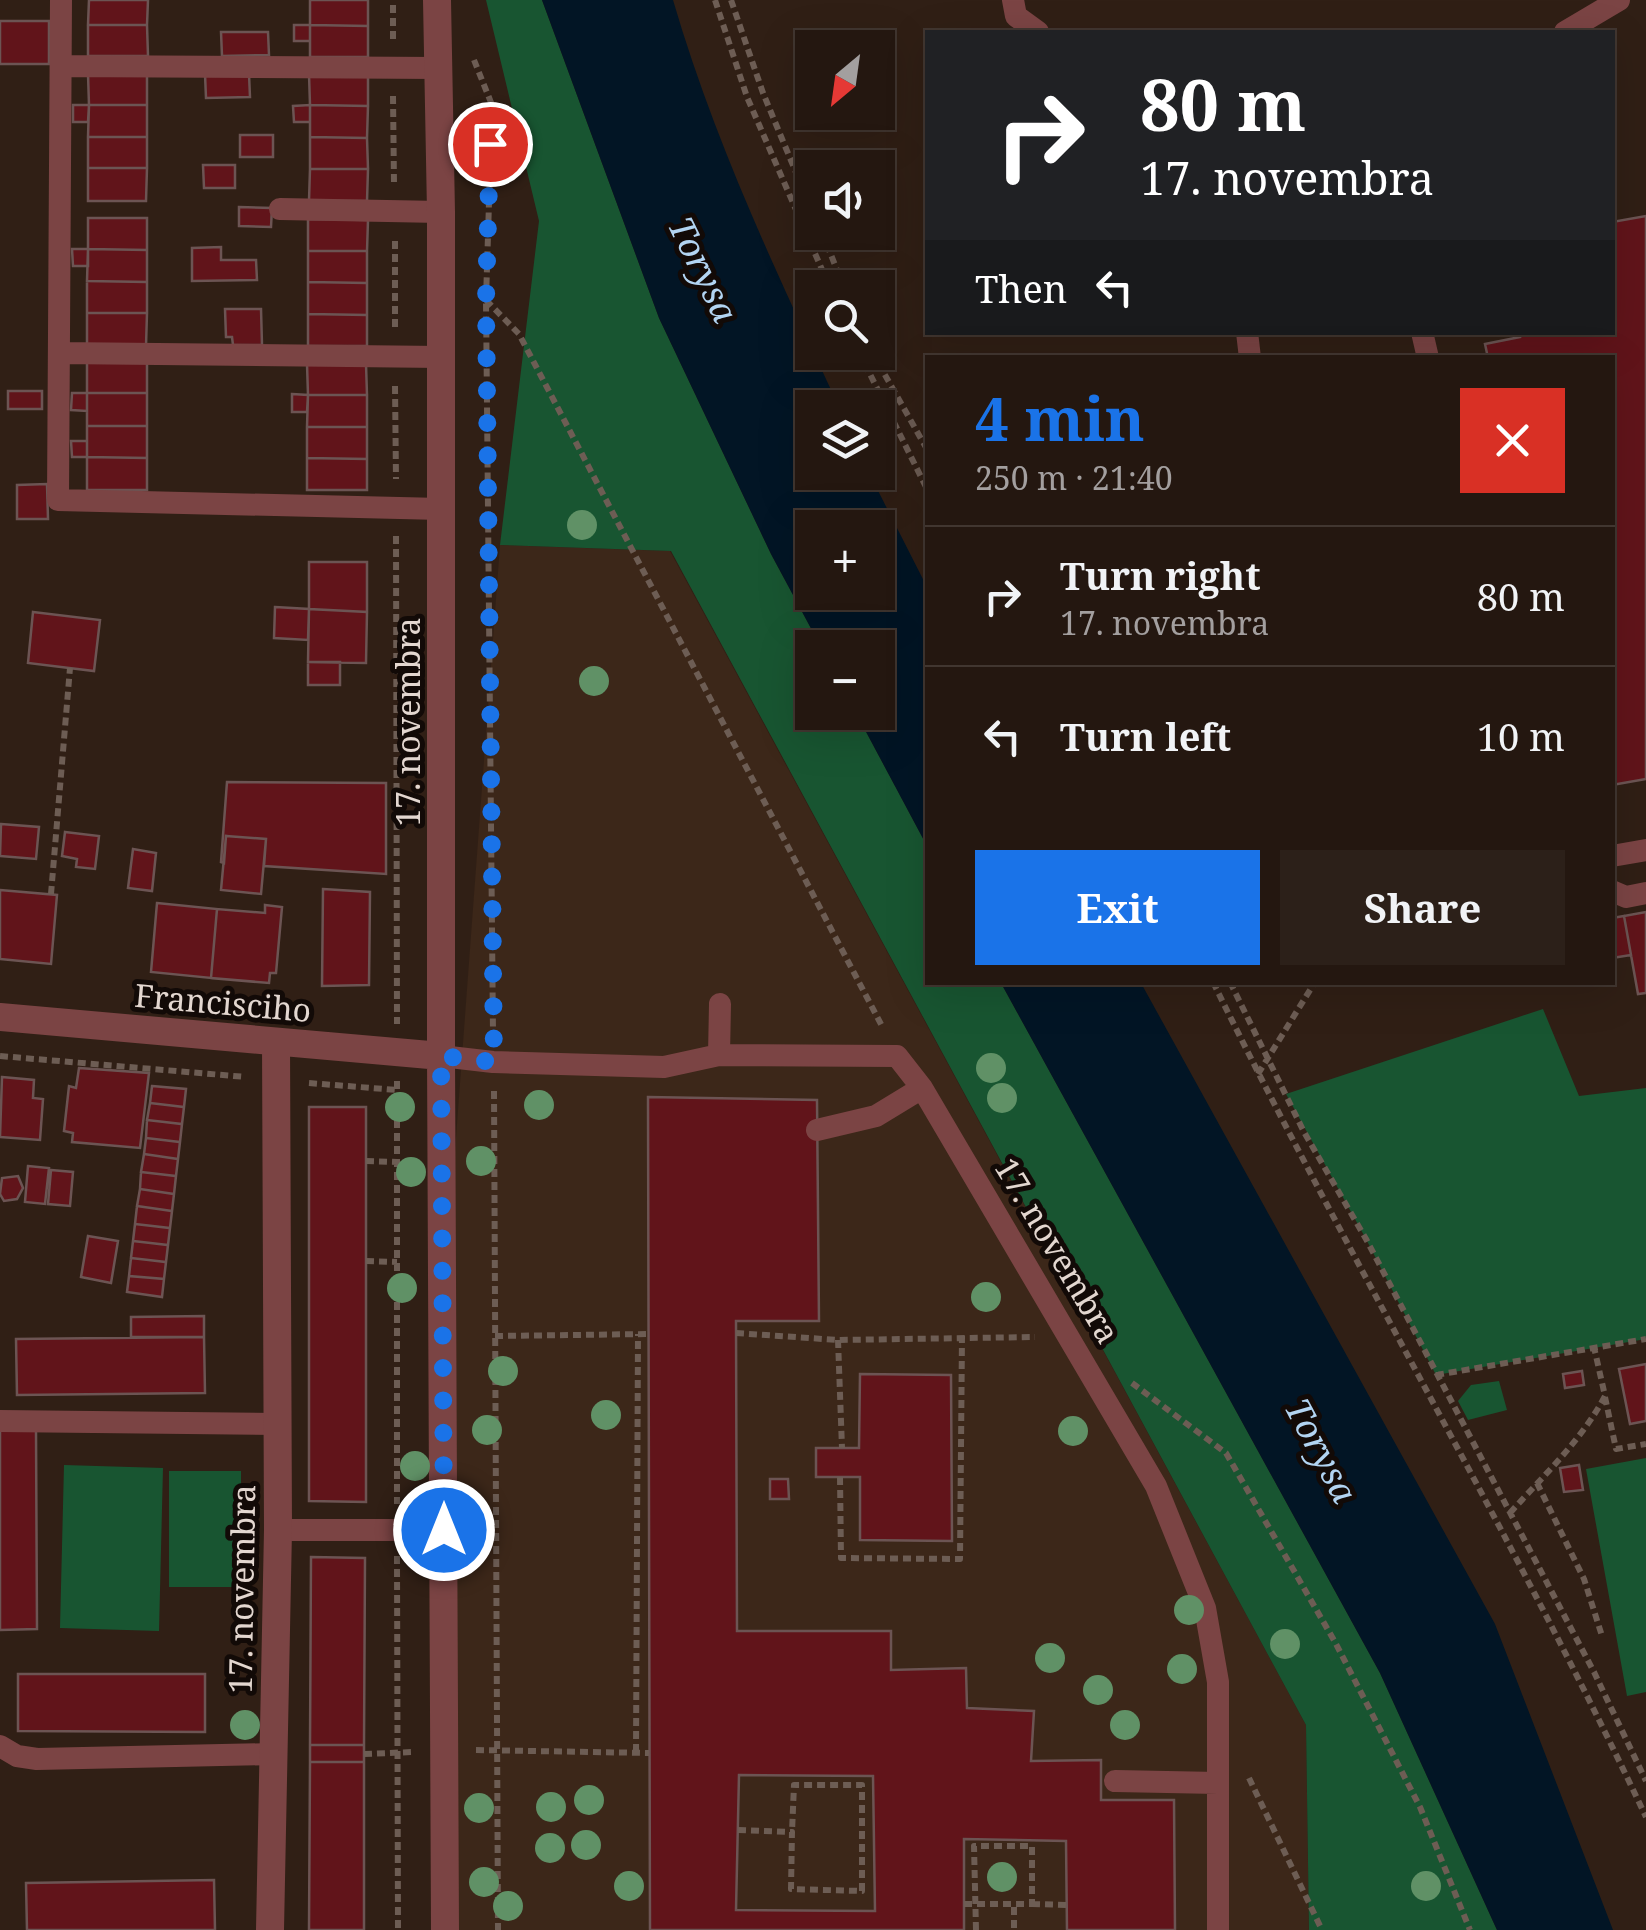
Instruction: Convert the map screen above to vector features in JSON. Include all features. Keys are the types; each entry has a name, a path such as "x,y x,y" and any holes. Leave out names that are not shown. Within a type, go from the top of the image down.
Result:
{"street":[{"name":"17. novembra","path":"437,0 442,212 446,1930"},
{"name":"Francisciho","path":"0,1018 441,1056"},
{"name":"17. novembra","path":"270,1930 278,1530 276,1042"}],"lane":[{"path":"62,0 58,500 441,509"},
{"path":"1013,0 1016,16 1035,30"},
{"path":"1568,30 1618,0"},
{"path":"61,66 441,68"},
{"path":"280,209 442,212"},
{"path":"59,353 442,357"},
{"path":"1615,855 1646,850"},
{"path":"1615,892 1626,897 1646,893"},
{"path":"719,1055 720,1004"},
{"path":"441,1056 494,1062 664,1067 719,1055 898,1056"},
{"name":"17. novembra","path":"898,1056 922,1088 1156,1486 1205,1608 1218,1682 1218,1930"},
{"path":"817,1130 876,1116 922,1088"},
{"path":"0,1421 278,1424"},
{"path":"278,1530 444,1530"},
{"path":"0,1746 17,1756 37,1760 273,1754"},
{"path":"1116,1781 1218,1782"}],"path":[{"path":"393,0 398,1930"},
{"path":"715,0 747,97 822,270"},
{"path":"731,0 795,169"},
{"path":"472,50 474,67 492,105 486,300 498,1930"},
{"path":"486,300 518,334 898,1056"},
{"path":"869,370 925,485"},
{"path":"882,370 925,445"},
{"path":"51,894 70,668"},
{"path":"1214,985 1288,1136 1358,1256 1581,1678 1646,1816"},
{"path":"1231,985 1594,1672 1646,1781"},
{"path":"1258,1074 1313,985"},
{"path":"0,1056 397,1090"},
{"path":"366,1161 397,1162"},
{"path":"366,1261 397,1262"},
{"path":"736,1332 838,1340 1070,1337"},
{"path":"495,1336 643,1334 636,1752"},
{"path":"840,1477 841,1558 960,1559 962,1336"},
{"path":"1436,1375 1646,1339"},
{"path":"838,1340 842,1448"},
{"path":"1594,1348 1616,1450 1646,1444"},
{"path":"1117,1372 1226,1453 1335,1642 1420,1807 1470,1930"},
{"path":"1510,1513 1597,1412 1605,1396"},
{"path":"1537,1483 1584,1579 1602,1636"},
{"path":"364,1754 498,1750 650,1752"},
{"path":"1244,1768 1322,1930"},
{"path":"794,1785 862,1785 862,1891 791,1889 792,1832 794,1785"},
{"path":"738,1830 792,1832"},
{"path":"976,1930 974,1846 1032,1846 1032,1904"},
{"path":"964,1904 1066,1905"},
{"path":"1014,1904 1014,1930"}],"shaded area":[{"path":"500,545 670,551 1306,1725 1309,1930 438,1930 435,1420"}],"green space":[{"path":"486,0 542,0 659,318 795,599 795,610 801,610 812,630 795,630 795,730 865,730 925,842 925,985 1002,985 1380,1673 1497,1930 1309,1930 1306,1725 671,551 500,545 539,221"},
{"path":"1543,1009 1579,1096 1646,1088 1646,1339 1436,1375 1286,1094"},
{"path":"1499,1381 1507,1410 1468,1420 1458,1401 1471,1385"},
{"path":"1646,1458 1646,1692 1627,1696 1586,1469"},
{"path":"64,1465 163,1468 159,1631 60,1628"},
{"path":"169,1471 241,1471 241,1587 169,1587"}],"water":[{"name":"Torysa","path":"542,0 673,0 727,156 795,312 795,370 822,370 831,390 795,390 795,490 878,490 888,510 795,510 795,599 659,318"},
{"path":"895,524 925,583 925,842 865,730 895,730 895,630 812,630 801,610 895,610"},
{"name":"Torysa","path":"1002,985 1142,985 1495,1624 1613,1930 1497,1930 1380,1673"}],"building":[{"path":"89,0 148,0 147,25 88,25"},
{"path":"310,0 368,0 368,26 310,25"},
{"path":"0,21 49,21 49,64 0,64"},
{"path":"88,25 147,25 148,56 88,56"},
{"path":"294,25 310,25 310,41 294,41"},
{"path":"310,25 368,26 368,57 310,57"},
{"path":"221,32 268,32 269,55 222,56"},
{"path":"368,73 368,106 310,105 309,74"},
{"path":"88,74 147,74 147,105 89,105"},
{"path":"205,74 249,74 250,97 206,98"},
{"path":"73,105 89,105 88,122 73,122"},
{"path":"89,105 147,105 147,137 88,137"},
{"path":"310,105 368,106 367,138 310,137"},
{"path":"310,105 310,122 294,122 293,106"},
{"path":"240,135 273,135 273,157 240,157"},
{"path":"88,137 147,137 147,168 88,168"},
{"path":"310,137 367,138 368,169 310,169"},
{"path":"203,165 235,165 235,188 204,188"},
{"path":"88,168 147,168 146,201 88,201"},
{"path":"310,169 368,169 367,201 309,201"},
{"path":"239,207 272,208 271,227 239,226"},
{"path":"1646,216 1646,779 1615,784 1615,355 1487,355 1485,344 1520,335 1615,335 1615,221"},
{"path":"88,218 147,218 147,250 88,249"},
{"path":"308,219 368,220 367,251 308,251"},
{"path":"221,247 221,260 256,260 257,280 192,281 192,248"},
{"path":"72,249 88,249 88,266 73,266"},
{"path":"88,249 147,250 147,282 87,281"},
{"path":"308,251 367,251 367,283 308,282"},
{"path":"87,281 147,282 147,313 87,313"},
{"path":"308,282 367,283 367,315 308,314"},
{"path":"225,309 261,309 262,345 233,345 232,337 226,337"},
{"path":"87,313 147,313 146,346 87,345"},
{"path":"308,314 367,315 367,346 308,346"},
{"path":"87,361 147,361 147,393 87,393"},
{"path":"307,364 366,364 367,395 308,395"},
{"path":"8,391 42,391 42,409 8,409"},
{"path":"72,393 87,393 87,411 71,410"},
{"path":"87,393 147,393 147,426 87,426"},
{"path":"292,394 308,395 307,412 292,412"},
{"path":"308,395 367,395 367,427 307,427"},
{"path":"87,426 147,426 147,458 87,457"},
{"path":"307,427 367,427 367,459 307,458"},
{"path":"71,441 87,441 87,457 72,457"},
{"path":"87,457 147,458 147,490 87,490"},
{"path":"307,458 367,459 367,490 307,490"},
{"path":"47,484 48,519 17,519 17,485"},
{"path":"309,562 367,562 367,612 309,609"},
{"path":"275,607 309,609 308,640 274,638"},
{"path":"309,609 367,612 366,663 308,662"},
{"path":"33,612 100,620 94,671 28,663"},
{"path":"308,662 340,662 340,685 308,685"},
{"path":"227,782 386,783 386,874 264,866 266,839 226,836 224,863 221,862"},
{"path":"1,824 39,827 36,859 0,856"},
{"path":"65,832 99,836 95,869 76,867 77,859 62,856"},
{"path":"226,836 266,839 261,894 221,890"},
{"path":"133,849 156,853 152,891 128,888"},
{"path":"323,889 370,892 369,985 322,986"},
{"path":"0,890 57,895 51,964 0,959"},
{"path":"157,903 217,909 211,978 151,972"},
{"path":"265,905 282,907 276,973 270,973 269,983 211,978 217,909 265,913"},
{"path":"1646,912 1646,993 1638,994 1624,916"},
{"path":"1624,916 1631,955 1615,958 1615,918"},
{"path":"79,1068 149,1073 140,1148 72,1142 73,1133 64,1131 69,1086 76,1088"},
{"path":"2,1077 34,1080 33,1098 43,1099 40,1140 0,1137"},
{"path":"152,1086 186,1089 184,1107 150,1103"},
{"path":"648,1097 817,1100 819,1321 736,1321 737,1631 891,1631 891,1670 966,1668 967,1708 1034,1711 1031,1761 1101,1760 1101,1800 1174,1800 1175,1930 1067,1930 1066,1841 964,1839 964,1930 650,1930","holes":["739,1775 873,1776 875,1911 736,1910"]},
{"path":"150,1103 184,1107 182,1124 147,1120"},
{"path":"309,1107 366,1107 366,1502 309,1501"},
{"path":"147,1120 182,1124 180,1142 146,1138"},
{"path":"146,1138 180,1142 178,1159 144,1154"},
{"path":"144,1154 178,1159 176,1176 141,1172"},
{"path":"28,1166 49,1168 45,1204 25,1202"},
{"path":"51,1170 73,1172 70,1206 48,1204"},
{"path":"141,1172 176,1176 174,1194 140,1189"},
{"path":"18,1176 23,1188 17,1199 4,1201 0,1194 2,1178"},
{"path":"140,1189 174,1194 172,1211 137,1206"},
{"path":"137,1206 172,1211 170,1228 135,1224"},
{"path":"135,1224 170,1228 168,1245 133,1241"},
{"path":"88,1236 118,1241 111,1283 81,1277"},
{"path":"133,1241 168,1245 166,1262 131,1258"},
{"path":"131,1258 166,1262 164,1279 129,1276"},
{"path":"129,1276 164,1279 162,1297 127,1292"},
{"path":"204,1316 204,1337 131,1337 131,1317"},
{"path":"204,1337 205,1393 17,1395 16,1339"},
{"path":"1646,1364 1646,1421 1630,1424 1619,1369"},
{"path":"1582,1371 1584,1385 1565,1388 1563,1374"},
{"path":"860,1374 951,1375 952,1541 860,1540 860,1477 816,1477 816,1448 859,1448"},
{"path":"0,1430 36,1430 37,1629 0,1630"},
{"path":"1579,1465 1583,1490 1564,1492 1560,1468"},
{"path":"770,1479 788,1479 789,1499 770,1499"},
{"path":"311,1557 365,1558 364,1745 310,1745"},
{"path":"18,1674 205,1674 205,1732 18,1731"},
{"path":"310,1745 364,1745 364,1762 310,1762"},
{"path":"310,1762 364,1762 364,1930 309,1930"},
{"path":"214,1880 215,1930 27,1930 26,1883"}],"route":[{"path":"444,1530 441,1056 494,1062 486,300 490,144"}]}
